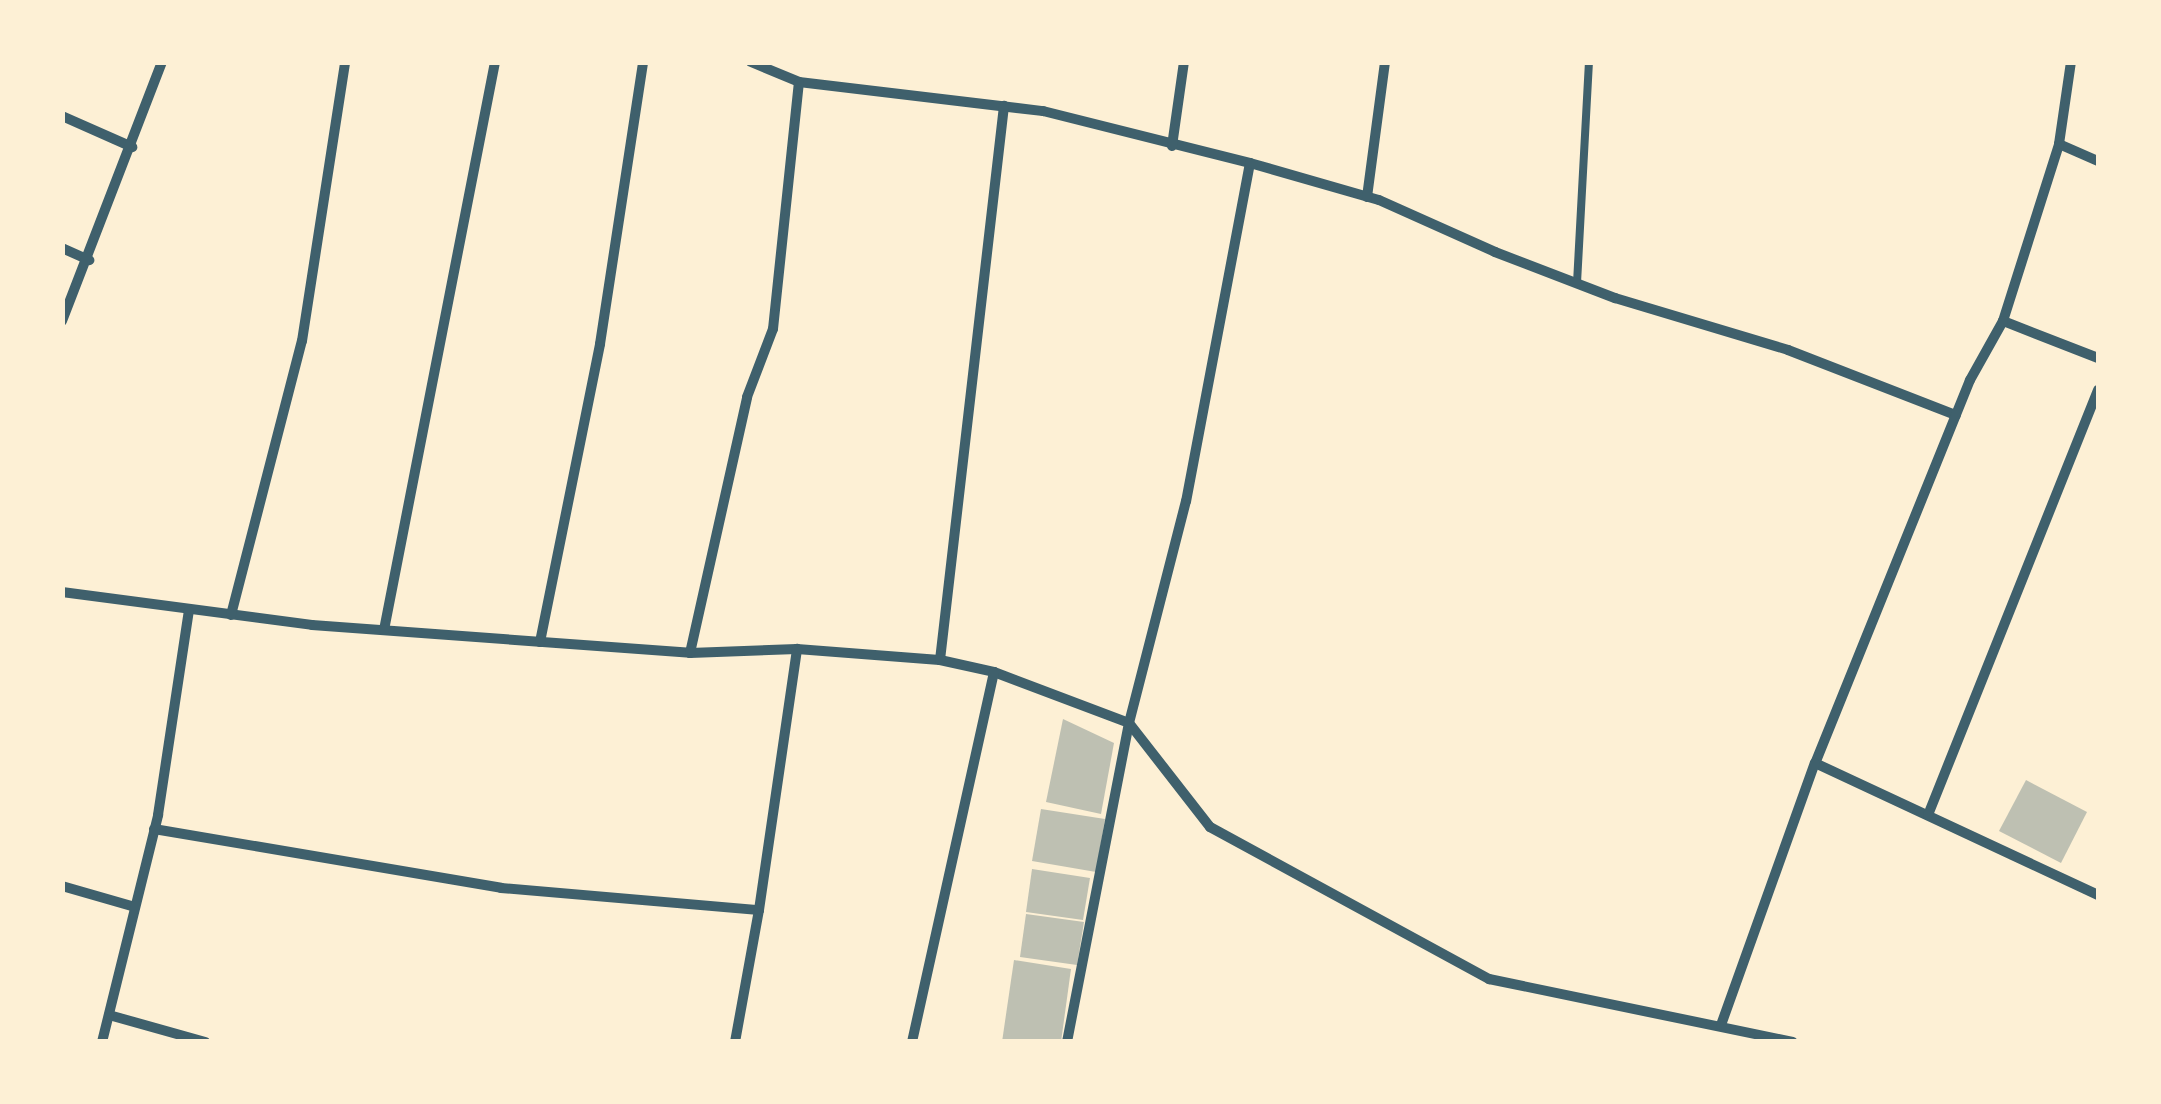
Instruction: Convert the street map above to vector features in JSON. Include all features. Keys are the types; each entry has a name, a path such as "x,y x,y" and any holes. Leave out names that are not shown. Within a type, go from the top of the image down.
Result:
{"street":[{"path":"62,321 89,260 162,62"},
{"path":"230,615 302,341 345,62"},
{"path":"384,630 496,62"},
{"path":"540,642 600,344 643,62"},
{"path":"751,62 798,82 1042,111 1367,197 1576,283 1788,350 1956,415"},
{"path":"1172,146 1184,62"},
{"path":"1367,197 1385,62"},
{"path":"1721,1024 1815,762 1956,415 2002,321 2059,144 2071,62"},
{"path":"690,653 747,396 773,329 798,82"},
{"path":"940,660 1004,106"},
{"path":"62,116 132,147"},
{"path":"2059,144 2098,161"},
{"path":"1067,1042 1129,723 1186,500 1250,163"},
{"path":"62,248 89,260"},
{"path":"2002,321 2098,358"},
{"path":"1928,816 2098,390"},
{"path":"62,592 230,615 384,630 690,653 796,648 940,660 994,672 1129,723 1210,826 1489,978 1793,1042"},
{"path":"102,1042 154,829 189,610"},
{"path":"735,1042 760,910 796,648"},
{"path":"912,1042 994,672"},
{"path":"1815,762 2098,894"},
{"path":"154,829 501,888 760,910"},
{"path":"62,886 135,907"},
{"path":"109,1015 205,1042"}],"lane":[{"path":"1576,283 1589,62"}],"building":[{"path":"1063,719 1114,743 1101,814 1046,802"},
{"path":"2026,780 2087,812 2061,863 1999,831"},
{"path":"1041,809 1105,819 1096,872 1032,861"},
{"path":"1032,869 1090,878 1083,920 1026,912"},
{"path":"1026,914 1084,922 1077,965 1020,957"},
{"path":"1014,960 1071,969 1061,1042 1002,1042"}]}
